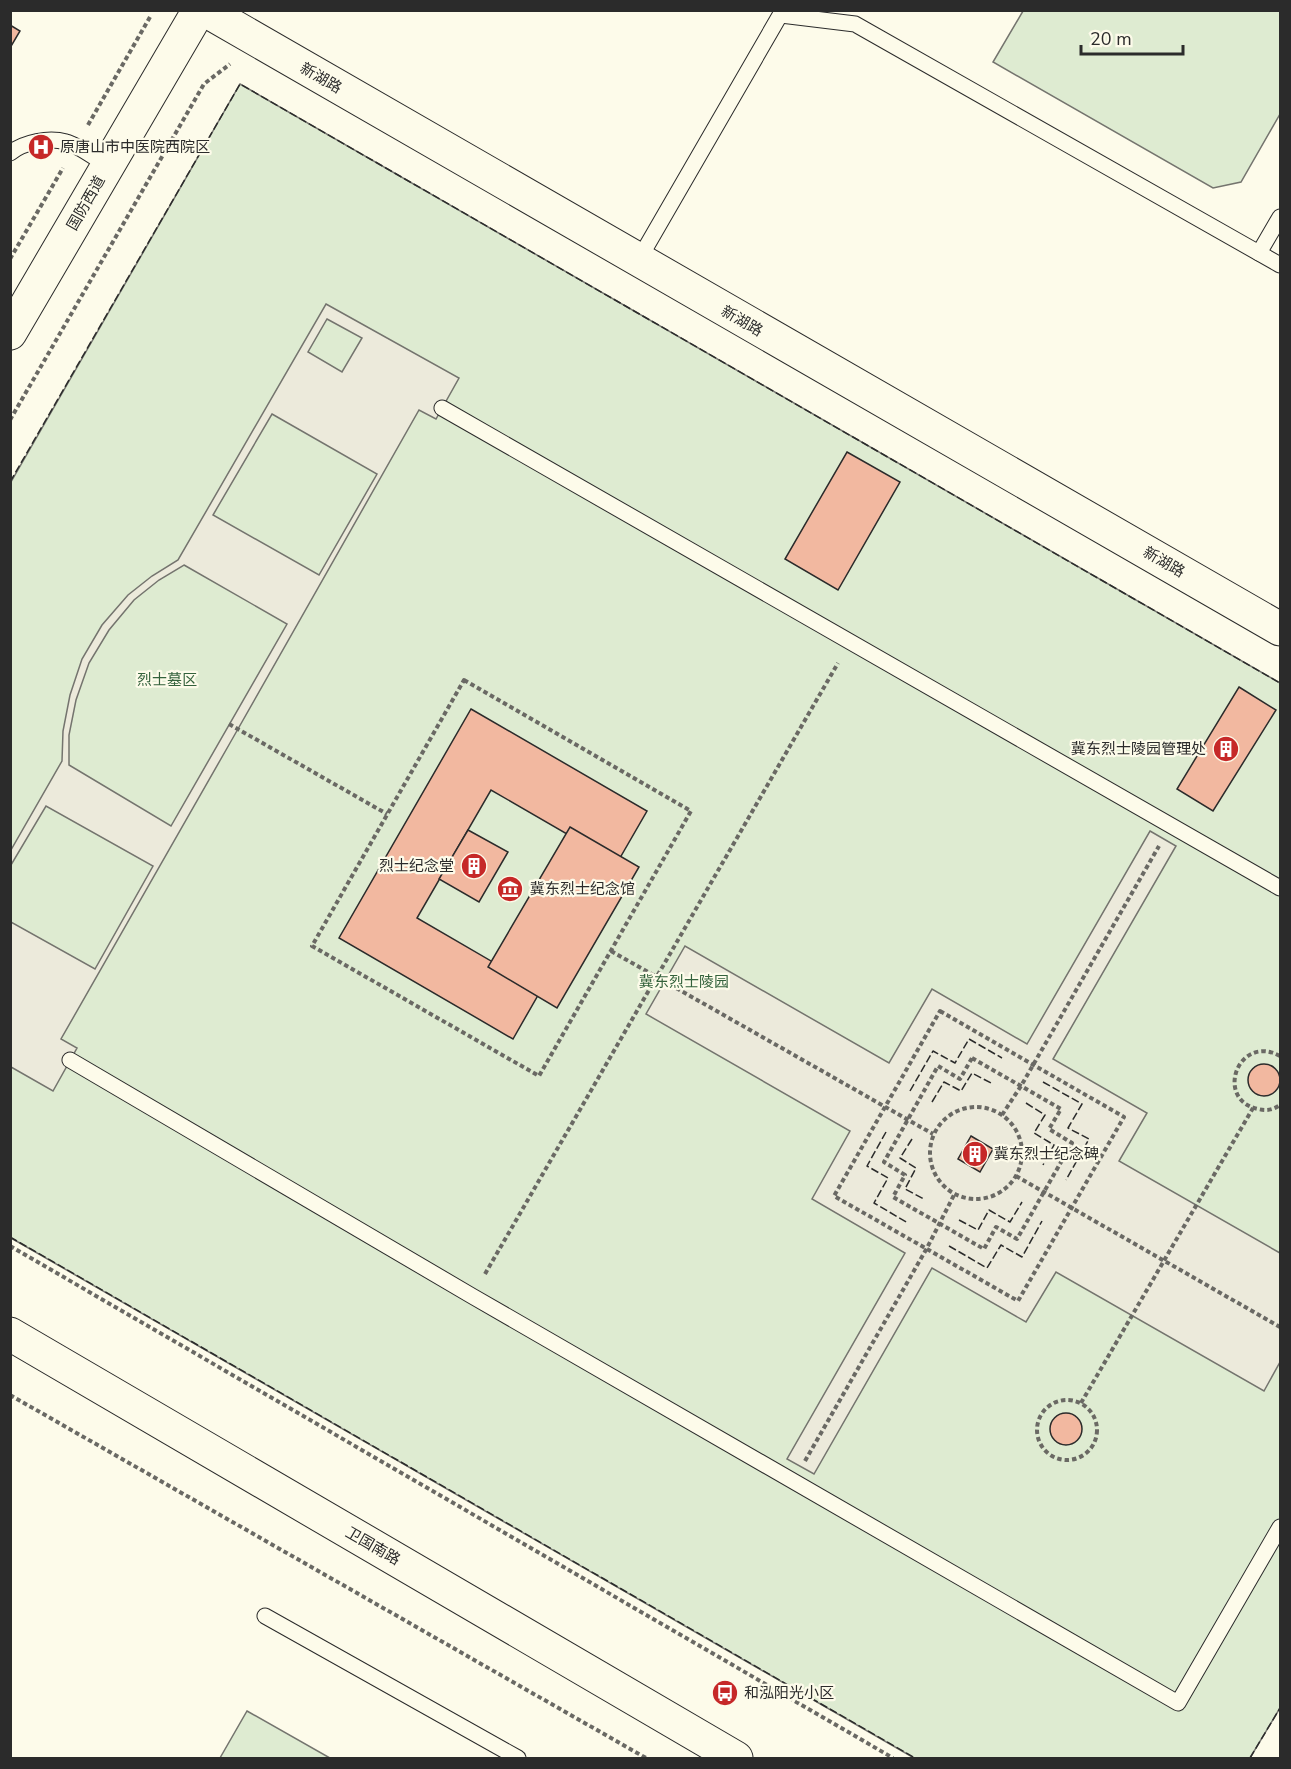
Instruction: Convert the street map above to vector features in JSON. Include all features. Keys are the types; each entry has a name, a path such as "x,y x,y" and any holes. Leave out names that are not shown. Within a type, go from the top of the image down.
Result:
{"street":[{"name":"国防西道","path":"10,333 199,10"},
{"name":"新湖路","path":"205,10 1281,629"},
{"name":"卫国南路","path":"10,1334 736,1758"}],"lane":[{"path":"638,261 782,13 859,17 1281,265"},
{"path":"10,153 17,148 45,140 67,142 108,165"},
{"path":"1259,253 1281,217"},
{"path":"442,408 1281,888"},
{"path":"70,1060 472,1296 1178,1703 1281,1527"},
{"path":"265,1616 518,1758"}],"path":[{"path":"10,420 204,84 230,64"},
{"path":"472,1296 851,641"},
{"path":"464,681 691,811 538,1076 312,946 388,814 464,681"},
{"path":"229,724 388,814"},
{"path":"1002,1115 1171,826"},
{"path":"611,951 933,1134"},
{"path":"940,1011 1124,1117 1072,1207 1018,1301 834,1196 940,1011"},
{"path":"1281,1056 1270,1051 1251,1053 1237,1066 1235,1086 1244,1103 1253,1108 1263,1111 1281,1106"},
{"path":"972,1058 1061,1109 1049,1129 1072,1143 1017,1239 996,1227 984,1249 893,1197 905,1175 884,1162 908,1120 938,1066 960,1078 972,1058"},
{"path":"971,1107 987,1108 1002,1115 1012,1124 1019,1136 1022,1149 1021,1163 1008,1188 996,1196 982,1200 968,1200 942,1187 929,1162 929,1147 933,1134 942,1121 955,1111 971,1107"},
{"path":"1081,1403 1253,1108"},
{"path":"1016,1176 1281,1326"},
{"path":"794,1480 927,1248 954,1195"},
{"path":"10,1246 893,1758"},
{"path":"10,1395 646,1758"},
{"path":"1071,1400 1081,1403 1094,1417 1097,1426 1093,1445 1087,1453 1078,1458 1058,1459 1042,1447 1037,1427 1040,1417 1053,1403 1071,1400"}],"green space":[{"path":"1023,11 1280,11 1280,114 1241,182 1213,188 993,62"},
{"name":"冀东烈士陵园","path":"240,84 1280,683 1280,1708 1250,1758 914,1758 11,1238 11,482"},
{"path":"247,1711 330,1758 220,1758"}],"shaded area":[{"path":"326,304 459,378 436,419 419,410 61,1039 77,1048 53,1091 11,1067 11,922 95,969 153,866 46,806 11,865 11,850 62,761 63,731 70,695 82,659 102,625 128,595 152,576 178,560","holes":["327,319 362,338 342,372 308,352","272,414 377,474 319,575 213,515","184,565 287,624 171,826 69,765 69,735 76,700 89,663 109,630 134,600 159,580"]},
{"path":"1150,831 1176,846 1053,1059 1147,1113 1119,1161 1280,1253 1280,1362 1264,1391 1056,1272 1026,1322 932,1268 814,1474 787,1459 905,1253 812,1199 850,1131 646,1014 685,946 889,1063 932,989 1027,1044"}],"building":[{"path":"10,25 20,31 10,48"},
{"path":"847,452 900,482 838,590 785,559"},
{"name":"冀东烈士陵园管理处","path":"1239,687 1276,710 1213,811 1177,789"},
{"path":"471,709 647,811 617,863 491,790 417,918 541,990 513,1039 339,938"},
{"path":"570,827 639,867 557,1008 488,967"},
{"name":"烈士纪念堂","path":"468,830 508,852 479,902 439,879"},
{"path":"1264,1064 1275,1069 1280,1080 1275,1091 1264,1096 1253,1091 1248,1080 1253,1069"},
{"name":"冀东烈士纪念碑","path":"971,1136 993,1149 980,1172 958,1159"},
{"path":"1066,1413 1077,1418 1082,1429 1077,1440 1066,1445 1055,1440 1050,1429 1055,1418"}],"fence":[{"path":"10,482 240,84 1280,683"},
{"path":"910,1091 933,1051 955,1063 969,1039 1002,1058"},
{"path":"932,1102 944,1082 961,1091 972,1073 991,1083"},
{"path":"1043,1082 1082,1104 1068,1128 1089,1139 1066,1180"},
{"path":"1026,1103 1045,1115 1034,1133 1054,1145 1043,1165"},
{"path":"886,1132 867,1166 888,1178 874,1203 908,1223"},
{"path":"912,1139 900,1158 916,1168 905,1189 924,1199"},
{"path":"959,1220 978,1230 989,1210 1010,1222 1022,1202"},
{"path":"949,1246 987,1268 1001,1245 1022,1257 1042,1221"},
{"path":"10,1237 915,1758"},
{"path":"1250,1758 1280,1708"}],"place":[{"name":"原唐山市中医院西院区","path":"41,147"},
{"name":"冀东烈士陵园管理处","path":"1226,749"},
{"name":"烈士纪念堂","path":"474,866"},
{"name":"冀东烈士纪念馆","path":"510,889"},
{"name":"冀东烈士纪念碑","path":"975,1154"},
{"name":"和泓阳光小区","path":"725,1693"}],"park label":[{"name":"烈士墓区","path":"167,680"}]}
